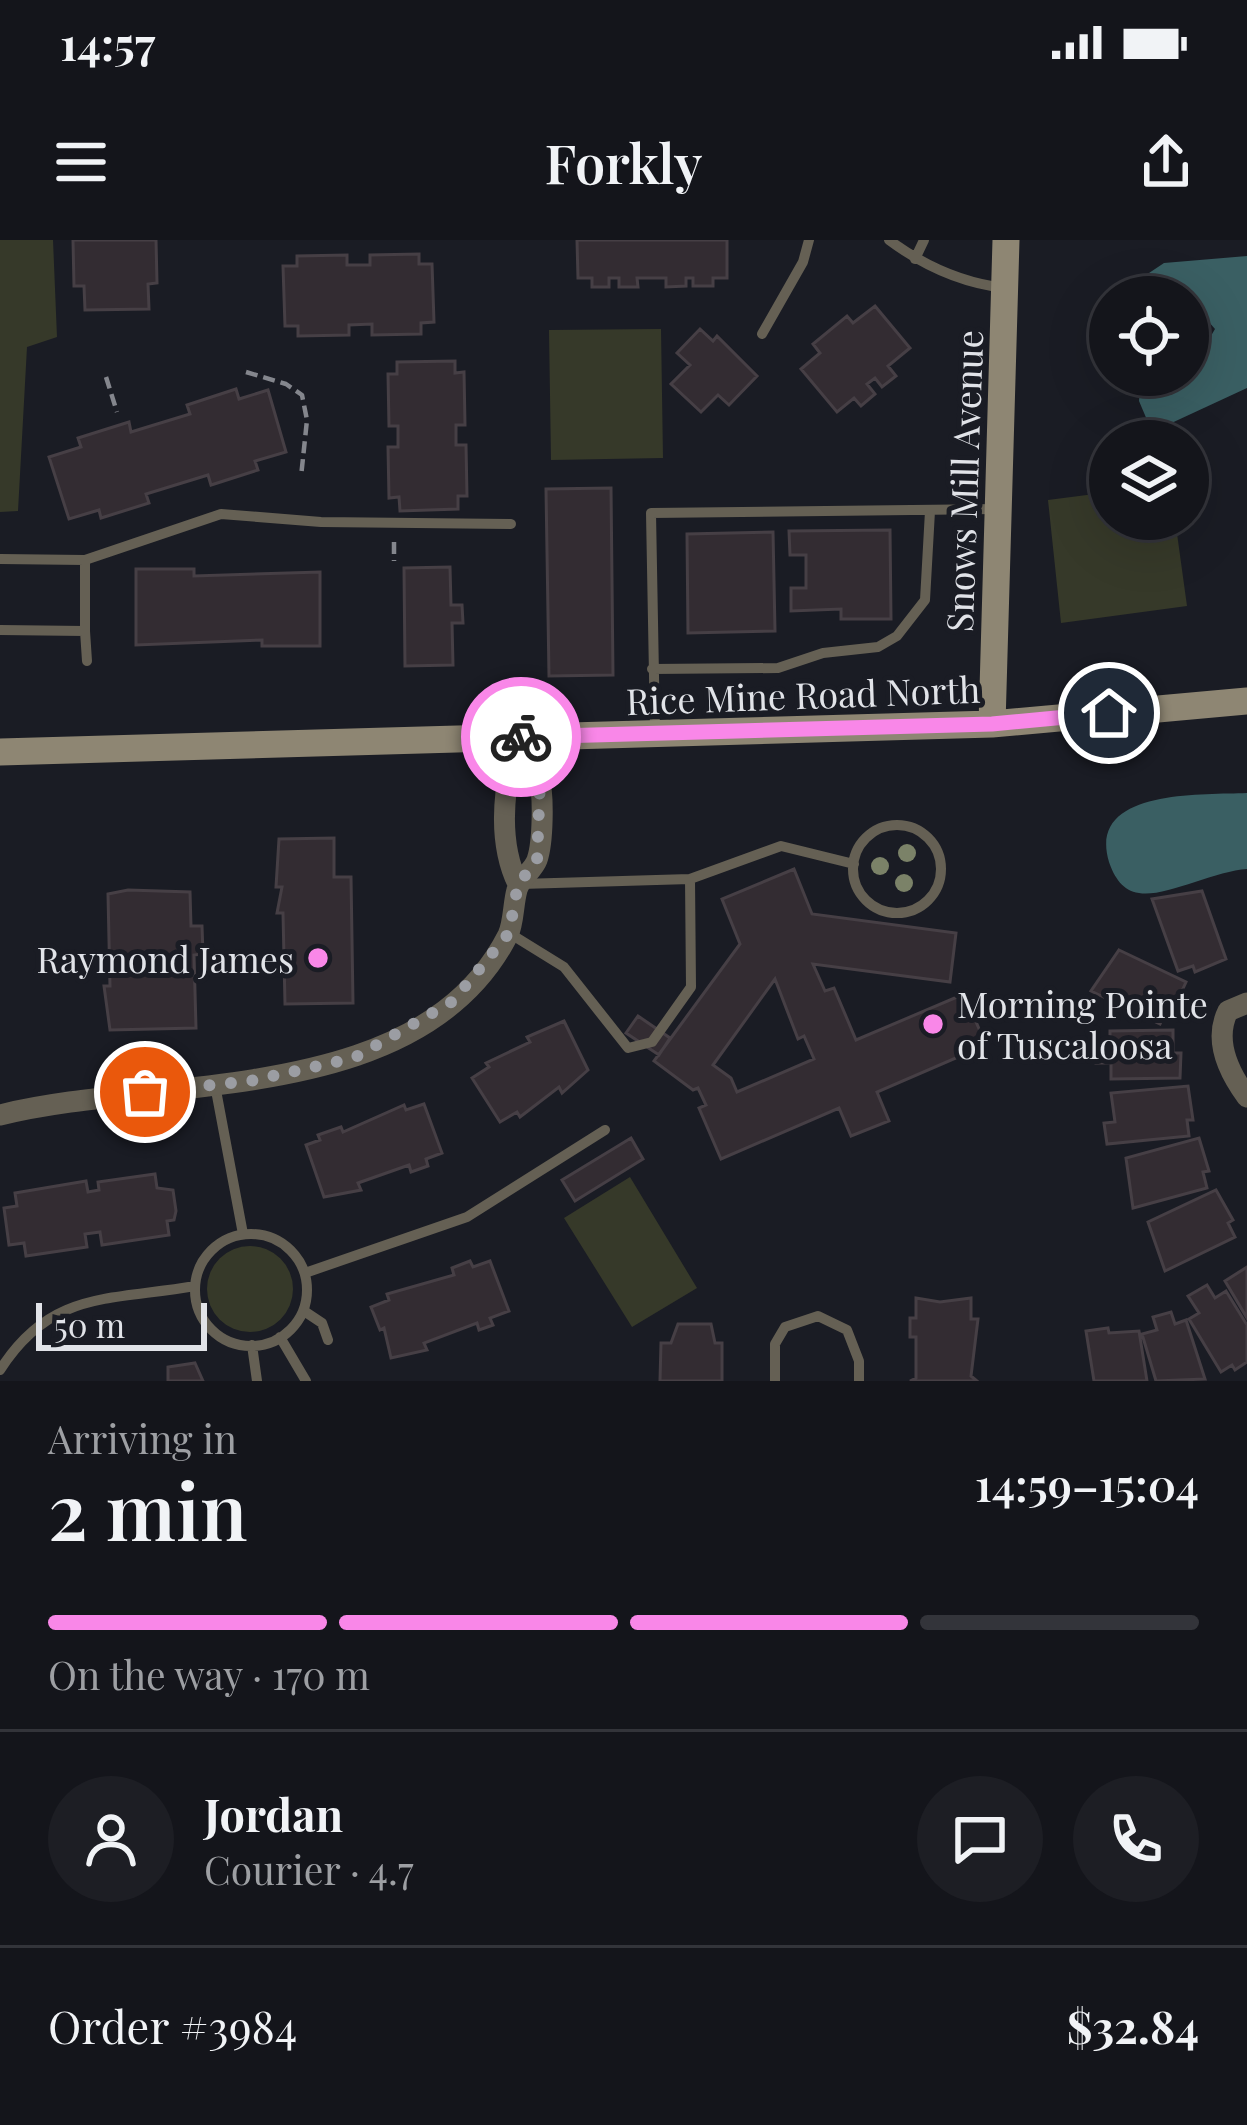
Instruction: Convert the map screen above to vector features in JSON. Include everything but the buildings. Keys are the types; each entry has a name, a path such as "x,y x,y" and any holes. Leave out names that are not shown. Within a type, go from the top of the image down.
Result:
{"main road":[{"name":"Snows Mill Avenue","path":"992,724 1006,240"},
{"name":"Rice Mine Road North","path":"0,752 992,724 1247,701"}],"street":[{"path":"517,737 506,778 506,859 518,884"},
{"path":"0,1115 68,1100 215,1085 354,1058 453,1001 509,933 518,884 537,861 540,780 517,737"},
{"path":"1247,1003 1228,1011 1222,1032 1230,1073 1247,1098"}],"lane":[{"path":"762,334 803,262 809,240"},
{"path":"889,240 915,259 971,284 1005,287"},
{"path":"915,259 923,240"},
{"path":"655,737 651,513 1000,509"},
{"path":"652,669 778,668 823,652 878,647 897,636 926,601 930,511"},
{"path":"0,559 85,560 221,514 321,522 511,524"},
{"path":"85,560 86,661"},
{"path":"0,630 85,631"},
{"path":"901,825 914,829 935,847 941,873 931,898 920,907 893,914 868,903 859,892 854,864 856,852 874,831 901,825"},
{"path":"518,884 690,879 781,846 854,864"},
{"path":"509,933 564,968 628,1048 652,1042 692,987 690,879"},
{"path":"215,1085 244,1234"},
{"path":"305,1273 467,1217 605,1130"},
{"path":"244,1234 259,1234 288,1247 305,1273 304,1310 280,1337 252,1345 213,1331 202,1318 195,1286 210,1251 244,1234"},
{"path":"0,1370 35,1323 58,1310 195,1286"},
{"path":"304,1310 322,1323 328,1340"},
{"path":"775,1381 775,1344 784,1327 818,1316 847,1330 859,1361 859,1381"},
{"path":"280,1337 306,1381"},
{"path":"252,1345 257,1381"}],"path":[{"path":"246,372 286,384 302,395 307,420 301,477"},
{"path":"106,377 117,412"},
{"path":"394,542 394,561"}],"shaded area":[{"path":"0,240 53,240 57,337 27,347 18,511 0,512"},
{"path":"1247,256 1247,388 1178,420 1147,420 1139,396 1209,396 1209,339 1215,329 1209,322 1209,276 1146,276 1164,263"},
{"path":"661,329 663,458 551,460 549,330"},
{"path":"1089,495 1089,540 1178,540 1187,606 1061,623 1048,500"},
{"path":"1247,793 1247,869 1149,893 1128,889 1116,878 1107,838 1115,821 1130,809 1176,796"},
{"path":"630,1177 697,1288 632,1327 564,1218"},
{"path":"250,1246 281,1258 293,1289 281,1320 250,1332 219,1320 207,1289 219,1258"}],"way so far":[{"path":"145,1092 250,1081 354,1058 431,1018 453,1001 509,933 518,884 537,861 540,780 517,737 521,737"}],"place":[{"name":"Raymond James","path":"318,958"},
{"name":"Morning Pointe of Tuscaloosa","path":"933,1024"}],"route":[{"path":"521,737 655,737 992,724 1109,713"}]}
